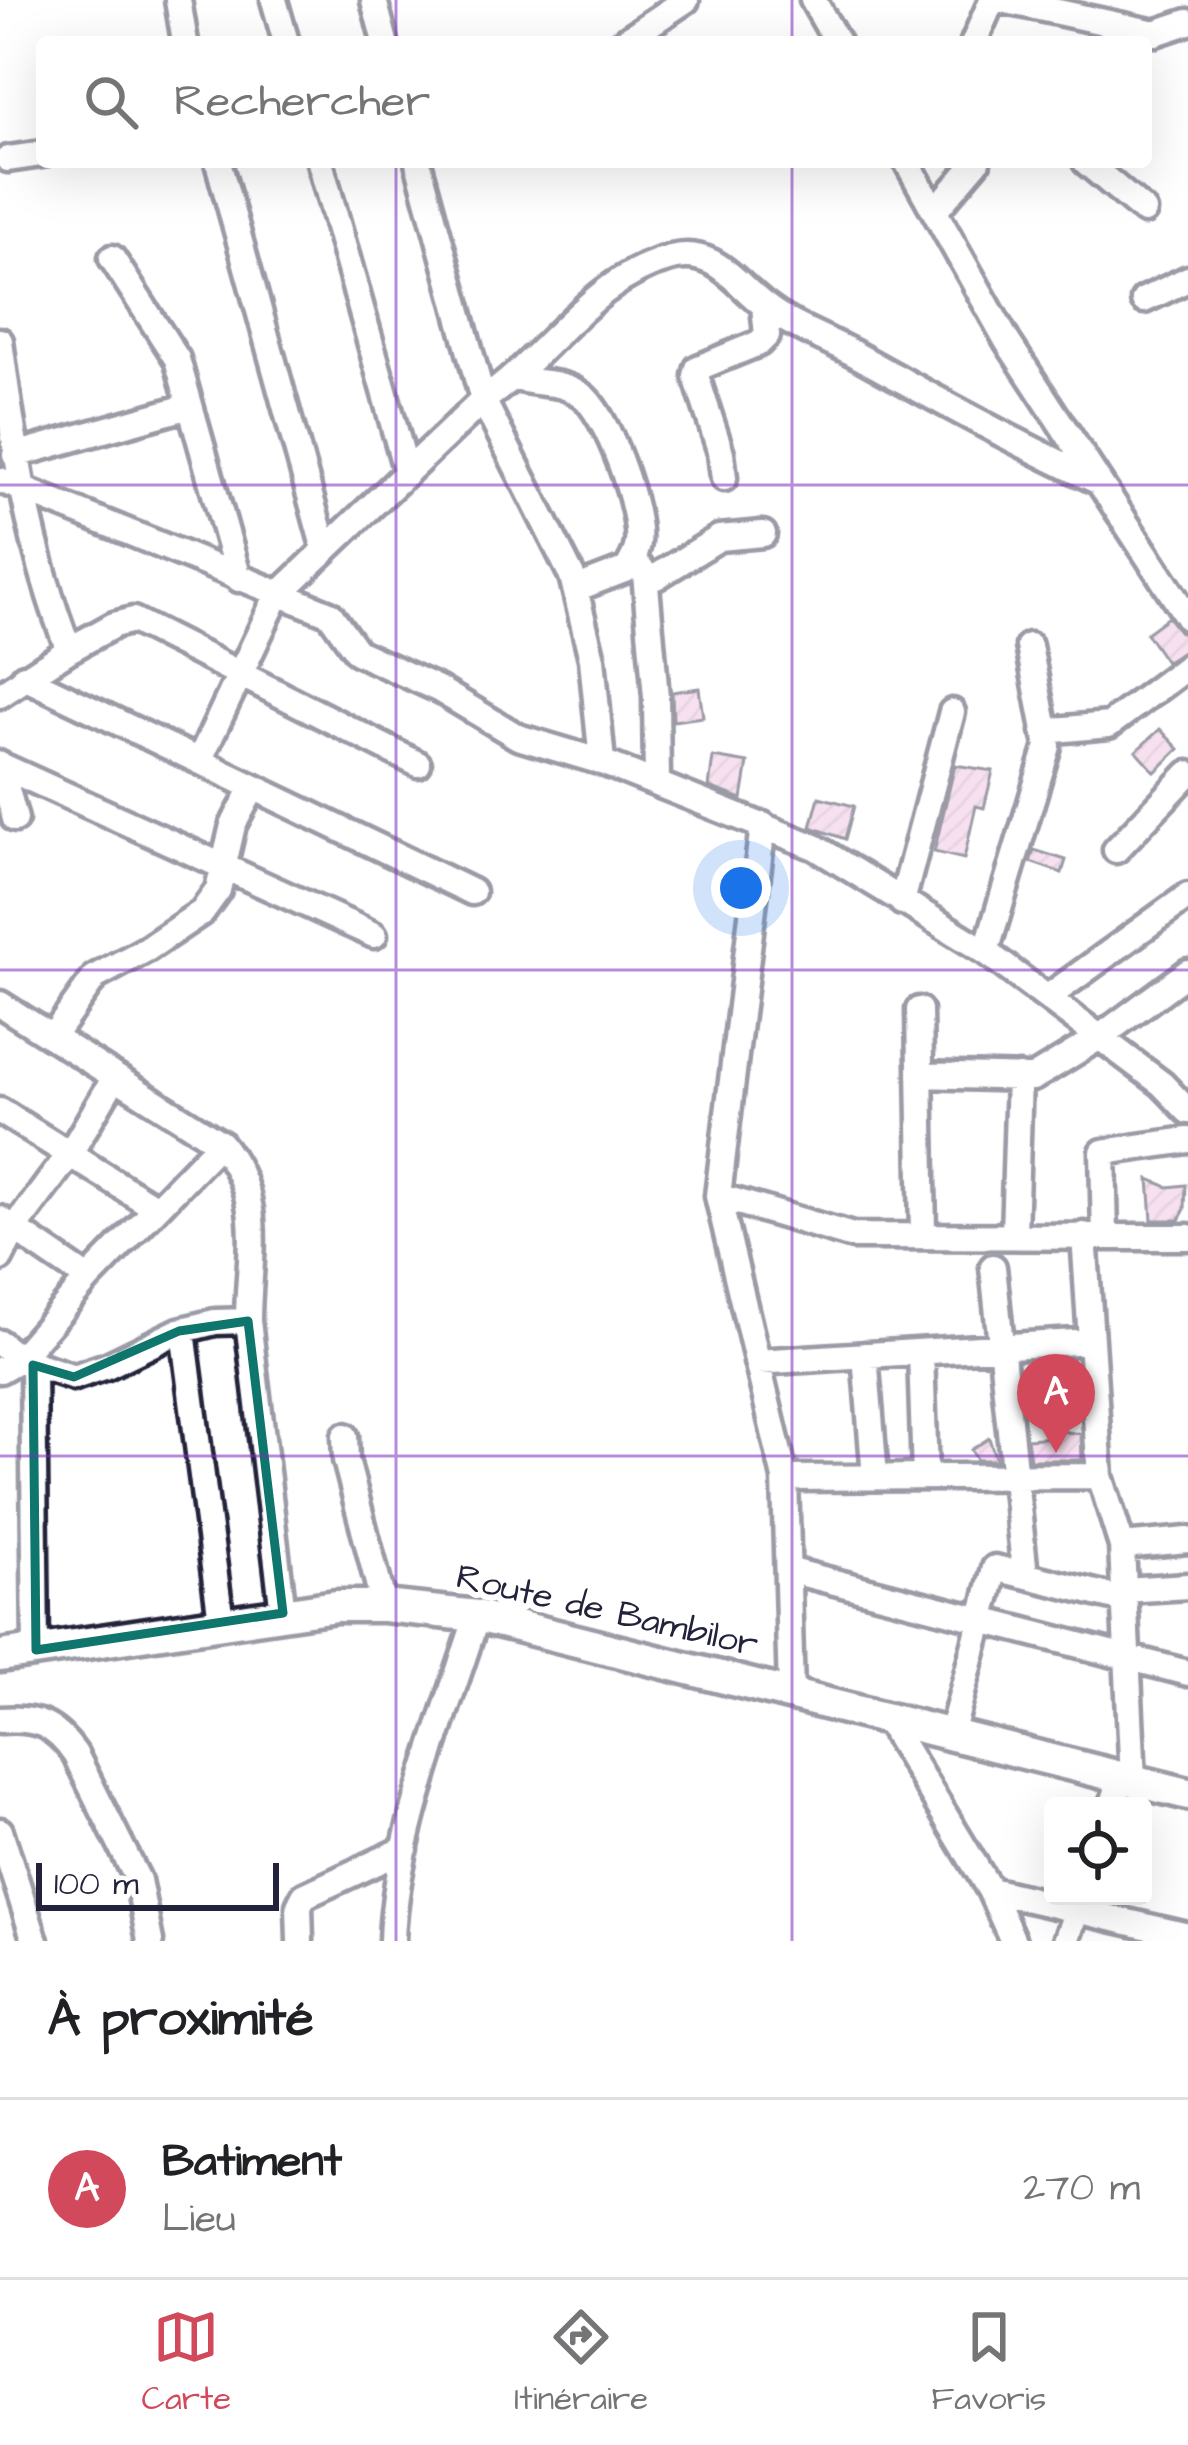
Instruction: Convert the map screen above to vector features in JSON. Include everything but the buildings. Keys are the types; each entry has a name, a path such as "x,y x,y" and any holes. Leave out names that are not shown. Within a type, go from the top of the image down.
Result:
{"main road":[{"name":"Route de Bambilor","path":"0,1656 336,1606 477,1616 951,1735 1122,1788 1188,1794"}],"street":[{"path":"178,0 184,36"},
{"path":"274,0 284,36"},
{"path":"374,0 384,36"},
{"path":"632,36 686,0"},
{"path":"813,0 834,36"},
{"path":"977,36 992,0"},
{"path":"1002,0 1155,33 1188,47"},
{"path":"1084,36 1097,22"},
{"path":"1155,33 1188,22"},
{"path":"8,159 36,155"},
{"path":"220,168 325,550"},
{"path":"322,168 407,472"},
{"path":"420,168 483,400 531,490 575,589 592,659 602,761"},
{"path":"935,211 971,168"},
{"path":"1093,168 1144,211"},
{"path":"917,169 935,211 1007,340 1187,614"},
{"path":"200,761 277,596 483,400 516,379 586,306 648,266 673,257 696,255 715,261 764,306 1010,440 1097,481"},
{"path":"112,258 177,359 239,579"},
{"path":"1144,300 1188,279"},
{"path":"724,478 721,453 696,376 698,368 759,343 767,334 764,306"},
{"path":"0,341 15,455 11,495 69,650"},
{"path":"516,379 556,382 586,397 634,507 656,697 657,783"},
{"path":"15,455 190,406"},
{"path":"11,495 330,614 357,652 438,689 518,737 602,761 815,847 986,952 1162,1084 1188,1111"},
{"path":"639,566 656,577 718,538 763,534"},
{"path":"575,589 639,566"},
{"path":"0,695 69,650 133,620 418,764"},
{"path":"986,952 1048,746 1029,646"},
{"path":"1044,731 1109,725 1188,665"},
{"path":"24,677 472,892"},
{"path":"902,902 952,712"},
{"path":"0,764 15,819"},
{"path":"0,764 374,935"},
{"path":"1116,850 1188,774"},
{"path":"53,1036 94,977 202,912 218,890 233,825 253,788"},
{"path":"763,825 718,1196 784,1478 791,1694"},
{"path":"1048,998 1188,896"},
{"path":"920,1075 1033,1078 1100,1037 1188,972"},
{"path":"0,1004 220,1143 237,1163 255,1236 248,1321 283,1613"},
{"path":"919,1010 922,1235"},
{"path":"0,1258 7,1223 69,1155 115,1077"},
{"path":"1014,1234 1019,1077"},
{"path":"0,1111 156,1208"},
{"path":"1122,1788 1127,1657 1122,1546 1100,1476 1091,1341 1103,1152 1188,1140"},
{"path":"36,1650 13,1359 220,1143"},
{"path":"718,1196 854,1236 1188,1237"},
{"path":"7,1223 88,1279"},
{"path":"993,1267 1025,1575"},
{"path":"13,1359 74,1377 183,1331 215,1322 248,1321"},
{"path":"183,1331 221,1621"},
{"path":"757,1362 1091,1341"},
{"path":"921,1352 925,1477"},
{"path":"865,1355 875,1477"},
{"path":"345,1436 346,1460 384,1606"},
{"path":"784,1478 1100,1476"},
{"path":"1122,1546 1188,1540"},
{"path":"951,1735 994,1568 1124,1595 1188,1586"},
{"path":"788,1570 1188,1673"},
{"path":"392,1941 393,1898 405,1849 477,1616"},
{"path":"886,1718 990,1890 1013,1941"},
{"path":"0,1720 40,1720 76,1754 138,1880 150,1941"},
{"path":"0,1831 35,1941"},
{"path":"300,1941 298,1906 304,1896 405,1849"},
{"path":"990,1890 1044,1898"},
{"path":"1066,1941 1078,1905"},
{"path":"1086,1905 1188,1936"}],"highlighted area":[{"path":"248,1321 283,1613 36,1650 33,1365 74,1377 179,1331"}],"place":[{"name":"Batiment","path":"1056,1453"}]}
